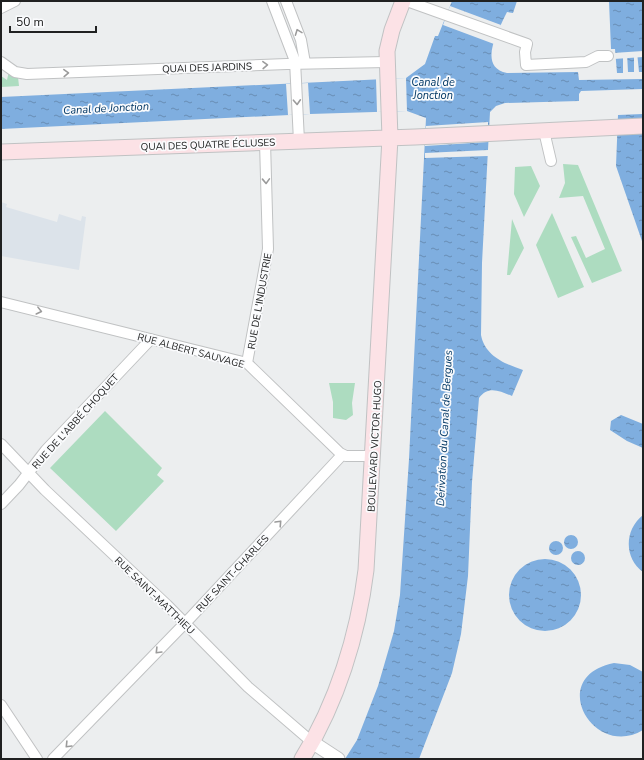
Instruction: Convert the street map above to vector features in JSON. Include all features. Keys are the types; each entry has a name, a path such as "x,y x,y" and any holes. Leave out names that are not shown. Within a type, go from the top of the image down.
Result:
{"main road":[{"name":"BOULEVARD VICTOR HUGO","path":"302,759 312,742 341,675 358,622 368,559 390,138 388,66 389,39 403,1"},
{"path":"544,131 643,126"},
{"name":"QUAI DES QUATRE ÉCLUSES","path":"1,152 265,142 299,134 390,138 544,131"},
{"path":"1,158 24,152"}],"street":[{"path":"1,8 15,1"},
{"path":"272,1 300,64"},
{"path":"286,1 301,40 300,64 296,77 299,134"},
{"path":"407,1 527,44 526,65 586,62 598,56 608,56"},
{"name":"QUAI DES JARDINS","path":"1,62 15,72 27,74 300,64 388,66"},
{"path":"544,131 551,162"},
{"name":"RUE DE L'INDUSTRIE","path":"247,363 268,249 265,142"},
{"name":"RUE ALBERT SAUVAGE","path":"1,302 247,363 342,455"},
{"name":"RUE DE L'ABBÉ CHOQUET","path":"1,504 46,450 150,339"},
{"name":"RUE SAINT-MATTHIEU","path":"1,444 185,623 248,687 331,758"},
{"path":"342,455 374,456"},
{"name":"RUE SAINT-CHARLES","path":"53,759 185,623 342,455"},
{"path":"1,705 37,759"}],"shaded area":[{"path":"1,202 7,204 6,207 57,222 59,214 81,221 82,216 86,217 79,270 1,256"}],"green space":[{"path":"9,71 18,77 19,86 1,87 1,76 7,80"},
{"path":"563,164 578,165 622,271 592,283 571,237 576,236 586,258 605,249 583,196 559,198 565,183"},
{"path":"531,166 540,186 524,217 514,194 515,167"},
{"path":"552,213 584,287 558,298 536,245"},
{"path":"512,219 524,248 510,275 507,275"},
{"path":"329,383 355,383 352,403 353,415 346,420 333,418 333,402"},
{"path":"105,411 162,468 157,475 164,481 116,531 50,468"}],"water":[{"path":"452,1 517,1 513,13 507,12 494,40 492,57 493,64 498,70 507,73 578,72 579,80 643,79 643,89 581,91 579,94 579,101 505,103 496,106 490,112 482,263 481,335 483,342 491,354 509,365 523,370 512,396 499,391 490,390 479,398 472,482 468,576 461,634 452,673 419,759 345,759 357,740 378,686 394,631 400,595 409,459 426,118 407,111 310,114 1,129 1,97 406,78 425,64 435,36 438,36"},
{"path":"609,1 643,1 643,72 639,72 637,52 634,53 634,72 628,72 627,53 623,54 623,73 617,73 615,49 611,49"},
{"path":"643,114 643,244 616,166 618,115"},
{"path":"621,415 643,424 643,448 627,441 610,430 611,421"},
{"path":"643,515 643,572 632,559 629,544 632,528"},
{"path":"571,535 576,537 578,542 576,547 571,549 566,547 564,542 566,537"},
{"path":"556,541 561,543 563,548 561,553 556,555 551,553 549,548 551,543"},
{"path":"578,551 583,553 585,558 583,563 578,565 573,563 571,558 573,553"},
{"path":"545,559 559,562 571,569 578,581 581,595 578,609 571,621 559,628 545,631 531,628 519,621 512,609 509,595 512,581 519,569 531,562"},
{"path":"614,663 630,665 643,672 643,730 625,736 608,734 594,726 584,713 580,698 583,684 593,671"}],"pier":[{"path":"450,6 501,25 494,44 443,25"},
{"path":"643,51 643,57 614,59 613,53"},
{"path":"406,78 407,111 377,112 376,79"},
{"path":"308,83 310,114 288,115 286,84"},
{"path":"488,122 488,142 425,146 426,126"},
{"path":"488,150 488,156 425,158 425,153"}],"water label":[{"name":"Canal de Jonction","path":"433,88"},
{"name":"Canal de Jonction","path":"106,108"},
{"name":"Dérivation du Canal de Bergues","path":"444,428"}]}
